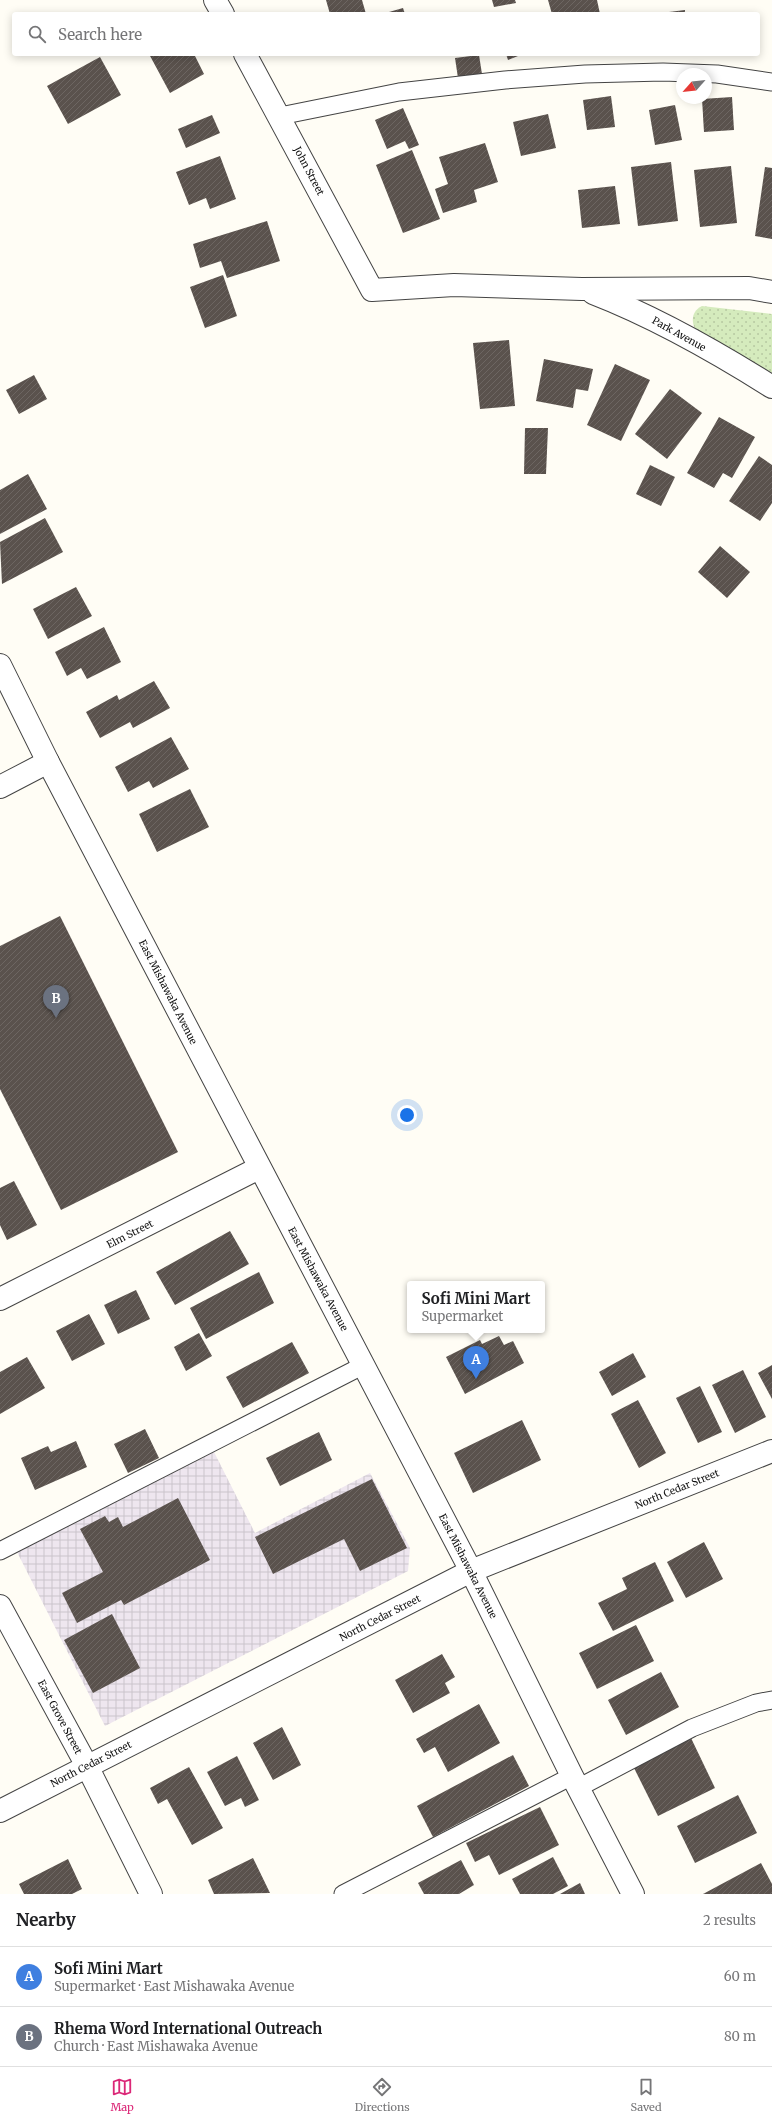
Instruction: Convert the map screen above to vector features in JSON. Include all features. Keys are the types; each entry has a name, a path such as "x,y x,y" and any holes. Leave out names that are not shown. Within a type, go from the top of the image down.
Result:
{"street":[{"path":"215,0 222,12"},
{"name":"John Street","path":"246,56 280,116 372,290"},
{"name":"Park Avenue","path":"372,290 454,285 582,289 749,288 772,292"},
{"name":"Park Avenue","path":"582,289 621,304 672,330 772,387"},
{"name":"East Mishawaka Avenue","path":"0,665 48,762 471,1572 575,1782 633,1894"},
{"path":"0,787 48,762"},
{"name":"Elm Street","path":"0,1299 259,1168"},
{"name":"North Cedar Street","path":"0,1811 471,1572 772,1451"},
{"name":"East Grove Street","path":"0,1606 87,1766 151,1894"}],"lane":[{"path":"280,116 399,92 505,80 585,74 663,72 717,74 772,82"},
{"path":"0,1551 364,1365"},
{"path":"343,1894 575,1782 692,1728 756,1703 772,1700"}],"shaded area":[{"path":"214,1452 255,1533 370,1473 410,1548 408,1571 105,1726 17,1552"}],"green space":[{"path":"702,306 772,314 772,373 695,329 693,316 696,310"}],"building":[{"path":"326,0 362,0 365,12 329,12"},
{"path":"492,0 515,0 516,3 494,7"},
{"path":"548,0 597,0 600,12 551,12"},
{"path":"403,8 404,12 389,12"},
{"path":"685,10 685,12 669,12"},
{"path":"150,56 195,56 204,74 170,93"},
{"path":"479,56 482,74 458,78 455,58"},
{"path":"507,56 518,56 508,60"},
{"path":"100,57 121,95 68,124 47,86"},
{"path":"611,96 615,127 587,130 583,100"},
{"path":"732,97 734,130 704,132 702,104 712,104 712,98"},
{"path":"675,105 682,140 655,145 649,110"},
{"path":"403,108 419,145 409,149 405,141 387,149 375,120"},
{"path":"548,114 556,148 521,156 513,122"},
{"path":"212,115 220,133 186,148 178,129"},
{"path":"485,143 498,182 474,190 477,202 443,213 435,189 448,184 439,157"},
{"path":"412,150 440,219 403,233 376,165"},
{"path":"220,156 236,199 210,209 206,198 189,205 176,172"},
{"path":"671,162 678,221 638,226 631,167"},
{"path":"731,166 737,223 700,227 694,170"},
{"path":"765,167 772,168 772,239 755,236"},
{"path":"615,186 620,224 582,228 578,190"},
{"path":"267,221 280,261 227,278 221,261 200,268 193,244"},
{"path":"223,275 237,316 205,328 190,287"},
{"path":"509,340 515,406 480,409 473,343"},
{"path":"544,359 593,369 588,391 576,389 573,408 536,401"},
{"path":"615,364 650,380 621,441 587,425"},
{"path":"34,375 47,399 19,414 6,390"},
{"path":"670,389 702,413 667,459 635,434"},
{"path":"719,417 755,437 732,478 723,473 714,488 687,473"},
{"path":"525,428 548,428 546,474 524,474"},
{"path":"759,456 772,465 772,503 760,521 729,501"},
{"path":"650,465 675,477 661,506 636,494"},
{"path":"28,474 47,509 0,534 0,490"},
{"path":"45,518 63,552 2,584 0,542"},
{"path":"720,546 750,572 727,598 698,572"},
{"path":"76,587 92,616 48,639 33,609"},
{"path":"104,627 121,662 87,679 81,668 67,676 55,652"},
{"path":"154,681 170,708 133,728 130,722 100,738 86,712 117,695 119,700"},
{"path":"171,737 189,769 153,788 149,781 128,792 115,767"},
{"path":"190,789 209,827 157,852 139,814"},
{"path":"60,916 178,1152 61,1210 0,1089 0,946"},
{"path":"14,1181 37,1225 7,1240 0,1225 0,1188"},
{"path":"230,1231 249,1264 175,1305 156,1272"},
{"path":"259,1272 274,1303 206,1339 190,1308"},
{"path":"136,1290 150,1319 118,1334 104,1305"},
{"path":"89,1314 105,1344 72,1361 56,1331"},
{"path":"199,1333 212,1356 186,1371 174,1347"},
{"path":"499,1336 504,1345 513,1341 524,1363 465,1394 446,1357 480,1340 482,1344"},
{"path":"292,1342 309,1373 243,1408 226,1377"},
{"path":"633,1353 646,1377 612,1396 599,1372"},
{"path":"27,1357 45,1388 0,1414 0,1372"},
{"path":"772,1365 772,1399 758,1373"},
{"path":"743,1370 766,1417 735,1433 712,1385"},
{"path":"700,1386 722,1432 698,1443 676,1398"},
{"path":"638,1400 666,1453 639,1468 611,1414"},
{"path":"522,1420 541,1460 473,1493 454,1453"},
{"path":"145,1429 159,1458 128,1473 114,1444"},
{"path":"319,1432 332,1460 280,1486 266,1458"},
{"path":"76,1441 87,1467 35,1490 21,1458 48,1446 51,1452"},
{"path":"372,1479 407,1548 360,1571 344,1539 273,1574 255,1537"},
{"path":"178,1498 210,1560 124,1605 121,1600 77,1623 62,1593 103,1572 80,1529 105,1516 109,1522 118,1517 123,1527"},
{"path":"704,1542 723,1579 686,1598 667,1562"},
{"path":"655,1562 674,1601 613,1631 598,1603 627,1589 622,1578"},
{"path":"112,1614 140,1668 93,1693 64,1640"},
{"path":"636,1625 654,1661 597,1689 579,1653"},
{"path":"442,1654 455,1677 445,1683 450,1693 413,1713 395,1680"},
{"path":"661,1672 679,1707 626,1735 608,1700"},
{"path":"479,1704 500,1743 448,1772 435,1747 424,1753 416,1739"},
{"path":"282,1727 301,1765 273,1780 253,1743"},
{"path":"691,1738 715,1788 658,1816 633,1766"},
{"path":"513,1755 529,1786 433,1837 417,1806"},
{"path":"237,1756 259,1800 245,1807 241,1798 225,1806 207,1772"},
{"path":"189,1767 223,1828 192,1845 167,1799 158,1804 150,1788"},
{"path":"738,1795 757,1833 695,1863 677,1826"},
{"path":"540,1807 559,1845 499,1875 489,1855 475,1862 466,1843"},
{"path":"553,1857 568,1886 553,1894 520,1894 512,1879"},
{"path":"253,1858 270,1893 214,1894 208,1880"},
{"path":"68,1859 82,1889 72,1894 24,1894 19,1884"},
{"path":"461,1860 474,1885 459,1894 424,1894 418,1883"},
{"path":"761,1863 772,1884 772,1894 703,1894"},
{"path":"580,1883 585,1894 560,1894"}],"place":[{"name":"Rhema Word International Outreach","path":"56,1018"},
{"name":"Sofi Mini Mart","path":"476,1379"}]}
